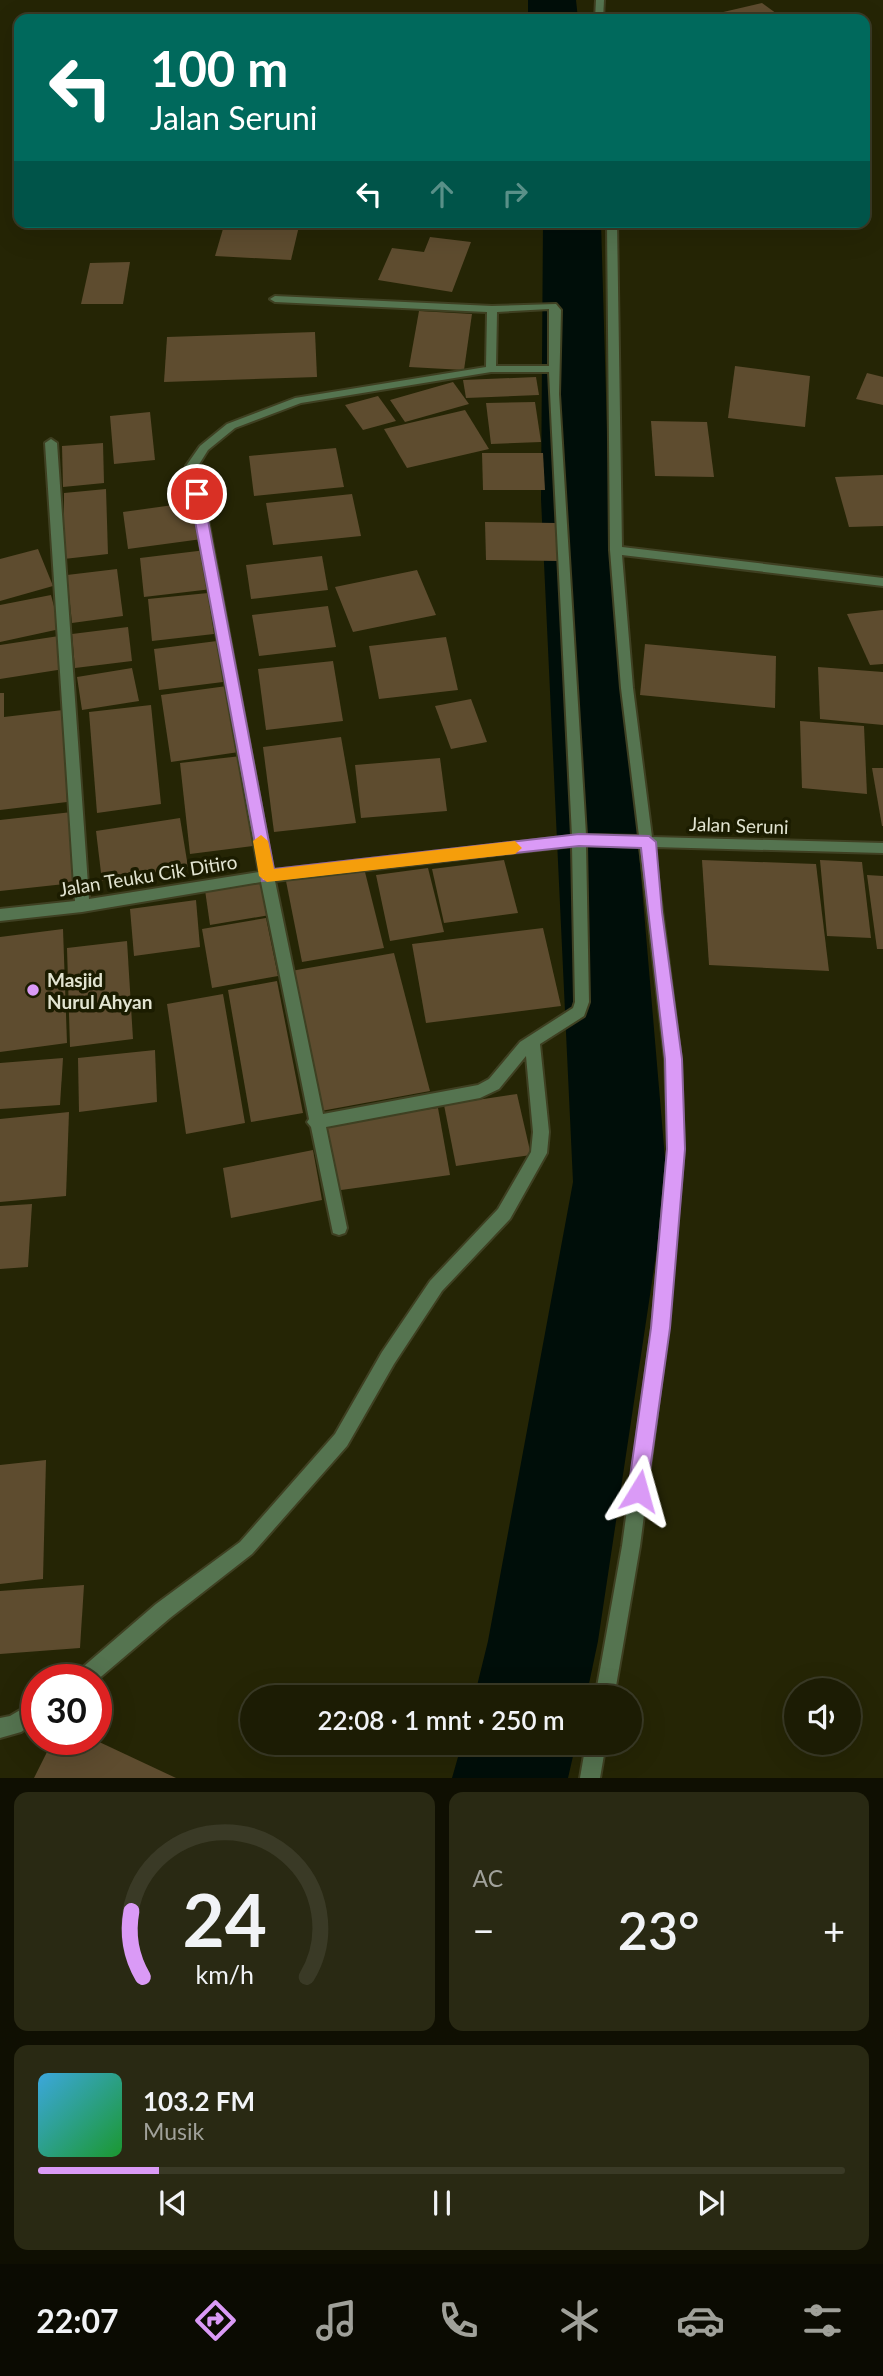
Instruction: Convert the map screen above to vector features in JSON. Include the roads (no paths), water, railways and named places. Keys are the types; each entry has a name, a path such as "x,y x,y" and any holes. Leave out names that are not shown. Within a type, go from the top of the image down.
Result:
{"street":[{"path":"606,1685 631,1546 660,1328 676,1149 673,1059 654,912 649,842 628,688 617,550 612,228"},
{"path":"275,299 492,309 555,307 554,369 586,840 582,1002 577,1014 532,1041 494,1084 480,1091 315,1122"},
{"path":"491,369 492,309"},
{"path":"339,1228 315,1122 267,876 192,467 204,447 231,426 286,404 491,369 554,369"},
{"path":"51,443 82,906"},
{"path":"617,550 878,582 883,592"},
{"name":"Jalan Seruni","path":"586,840 883,848"},
{"name":"Jalan Teuku Cik Ditiro","path":"0,915 82,906 267,876 586,840"},
{"path":"102,1664 163,1611 246,1548 341,1440 388,1358 436,1286 504,1214 539,1153 540,1106 532,1041"},
{"path":"0,1728 21,1720"},
{"path":"590,1777 594,1755"}],"waterway":[{"path":"552,0 553,14"},
{"path":"533,1685 543,1641 589,1354 620,1182 575,499 572,228"},
{"path":"510,1778 516,1755"}],"place":[{"name":"Masjid Nurul Ahyan","path":"33,990"}]}
